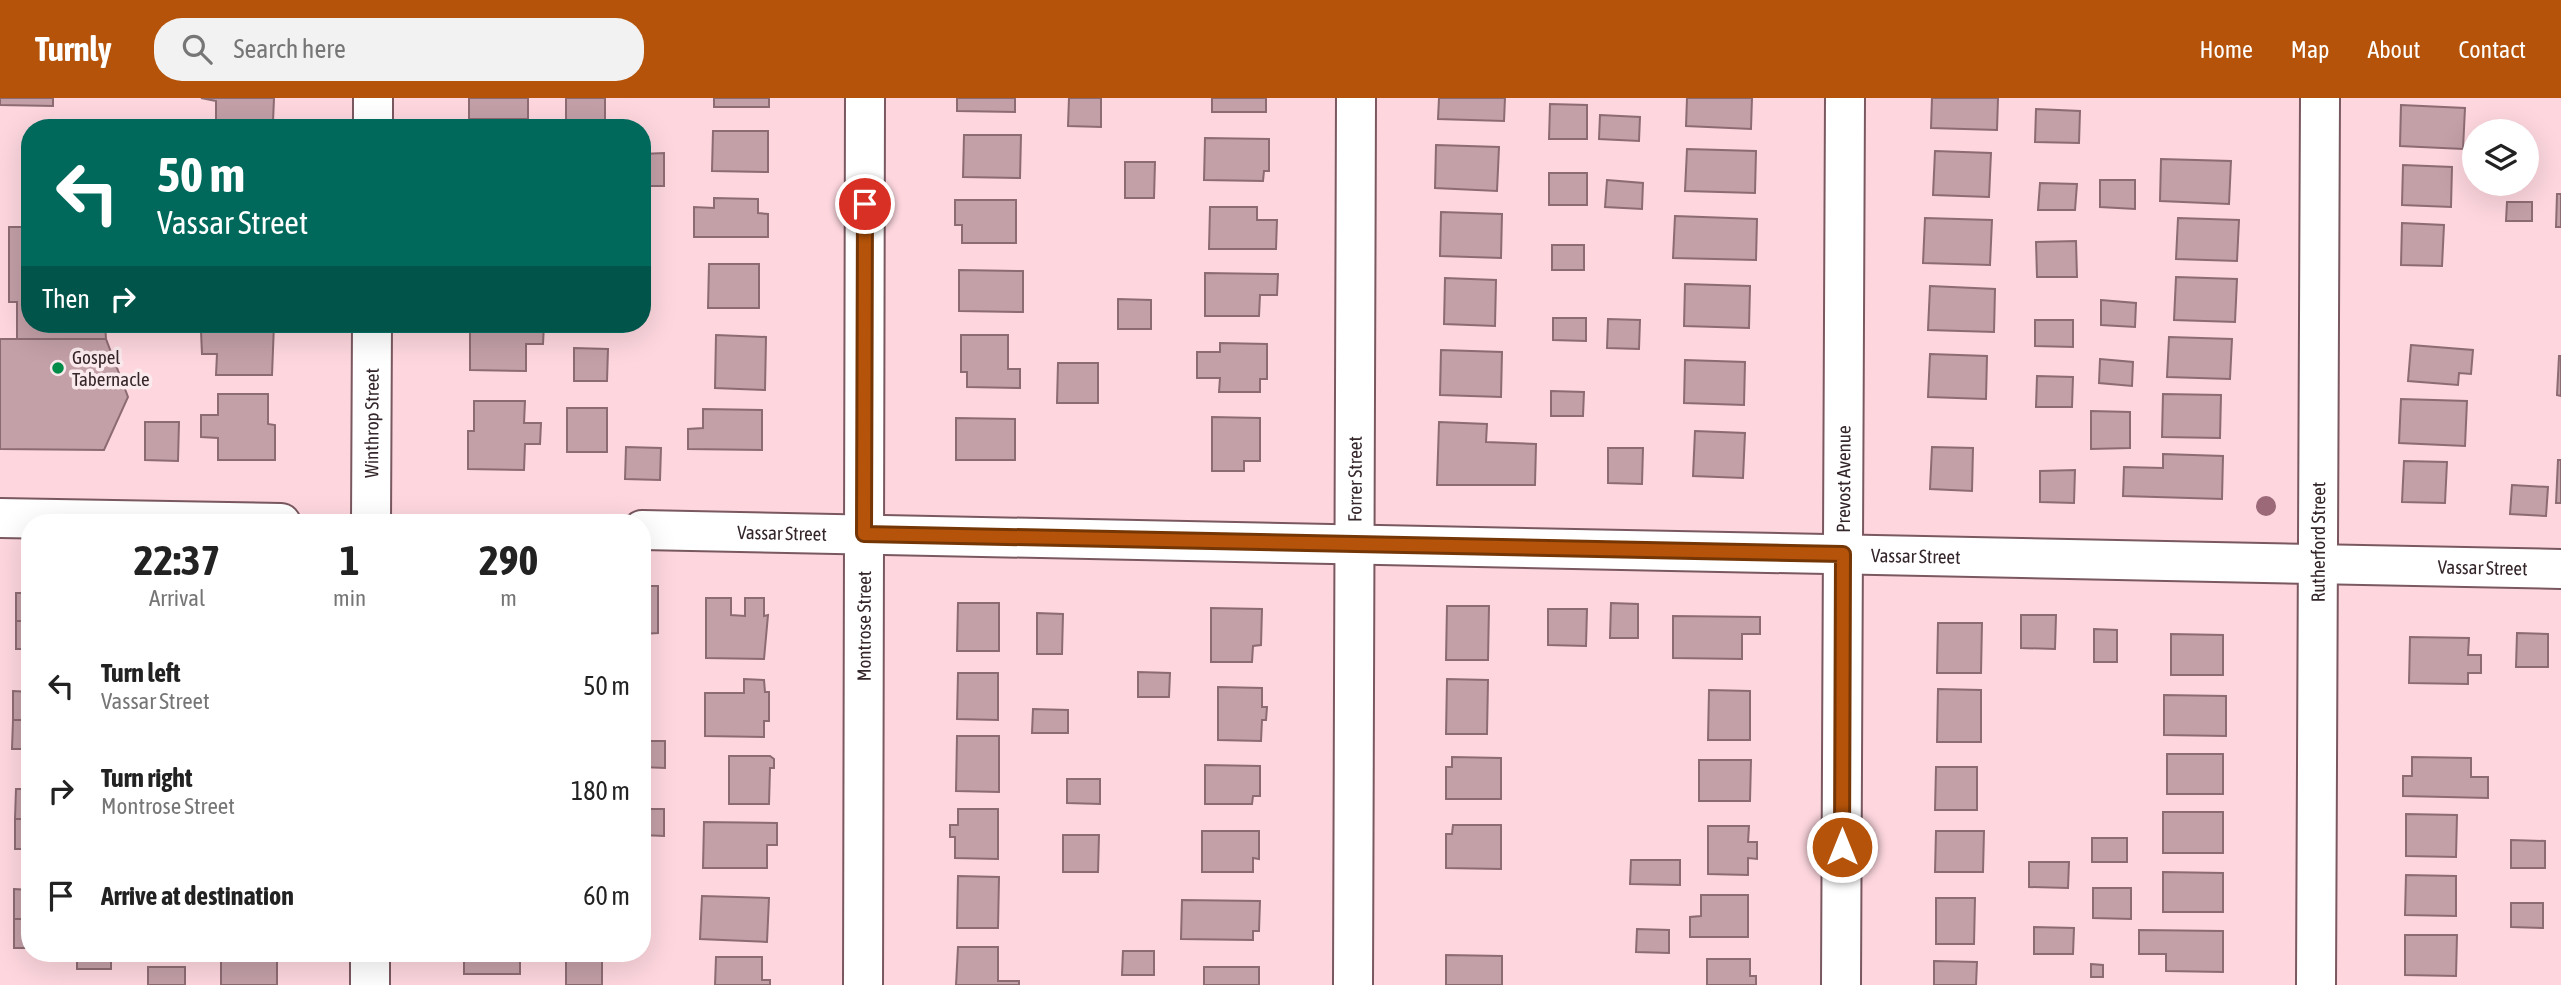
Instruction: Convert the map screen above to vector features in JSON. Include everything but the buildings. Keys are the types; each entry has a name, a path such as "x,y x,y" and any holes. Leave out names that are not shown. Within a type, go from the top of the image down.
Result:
{"street":[{"path":"373,98 373,119"},
{"name":"Montrose Street","path":"863,985 865,98"},
{"name":"Forrer Street","path":"1353,985 1356,98"},
{"name":"Prevost Avenue","path":"1841,985 1845,98"},
{"name":"Rutherford Street","path":"2316,985 2320,98"},
{"name":"Winthrop Street","path":"371,514 372,333"},
{"path":"0,518 21,518"},
{"name":"Vassar Street","path":"651,530 2561,569"},
{"path":"370,962 370,985"}],"place":[{"name":"Gospel Tabernacle","path":"58,368"}],"route":[{"path":"865,204 864,534 1843,554 1842,847"}]}
